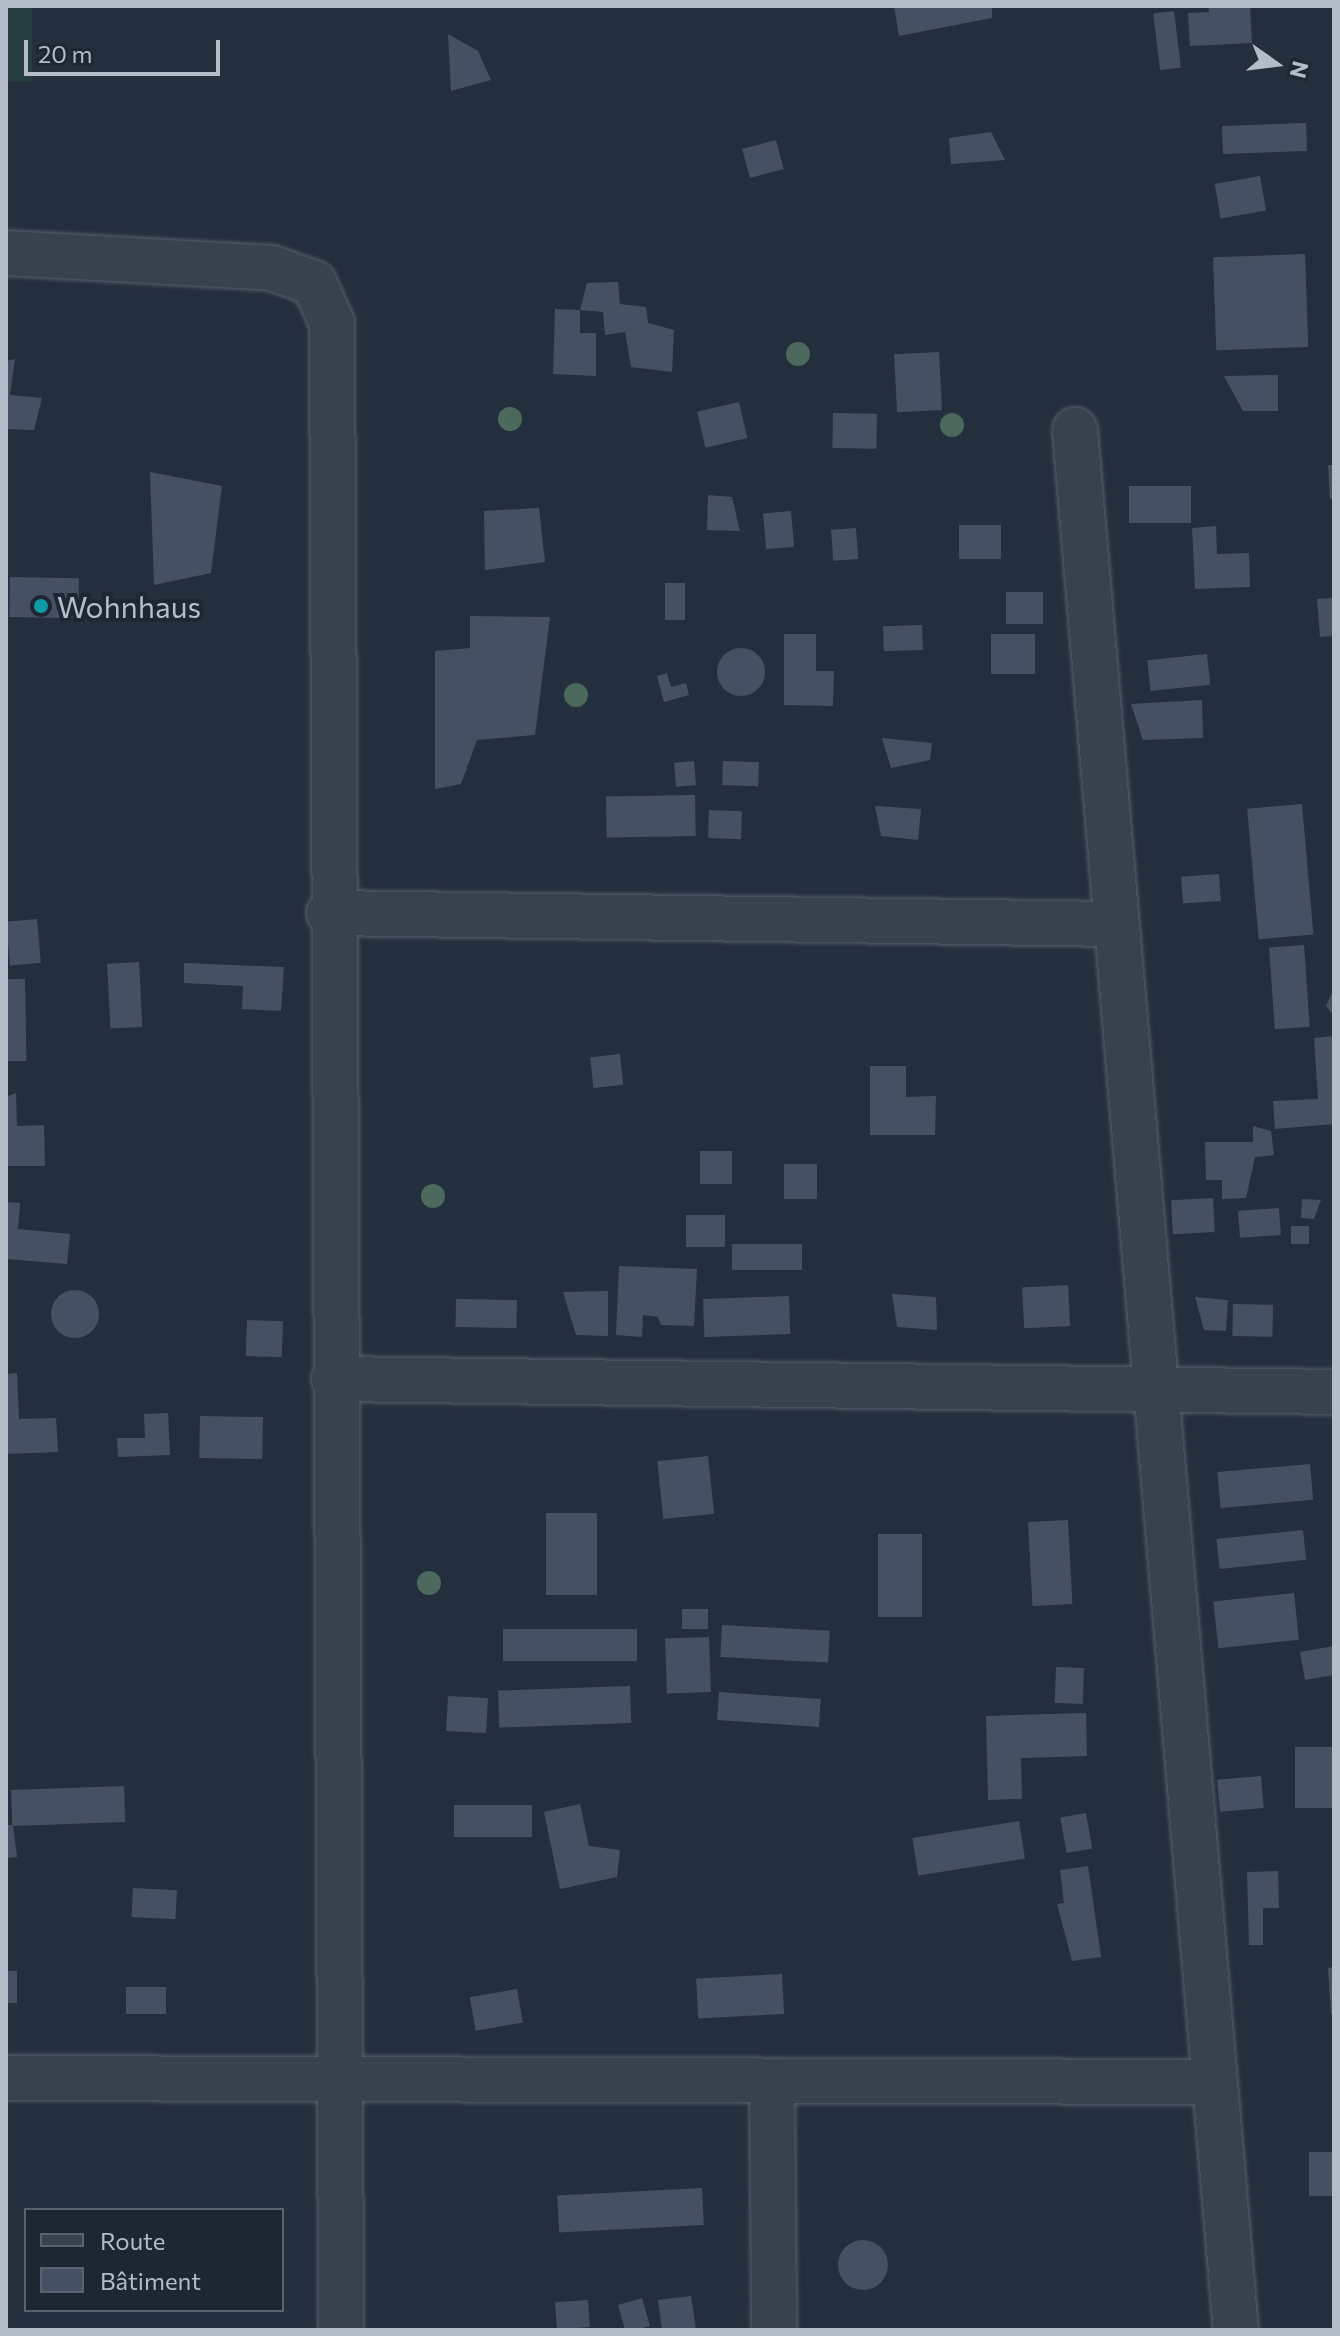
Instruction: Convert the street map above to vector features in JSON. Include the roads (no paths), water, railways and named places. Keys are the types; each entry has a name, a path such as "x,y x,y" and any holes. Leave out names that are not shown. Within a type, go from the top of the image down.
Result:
{"street":[{"path":"6,253 272,268 314,283 332,323 329,913 341,2330"},
{"path":"1075,430 1236,2330"},
{"path":"329,913 1115,924"},
{"path":"334,1379 1157,1394 1334,1392"},
{"path":"6,2078 1215,2082"},
{"path":"772,2081 774,2330"}],"place":[{"name":"Wohnhaus","path":"41,606"}]}
